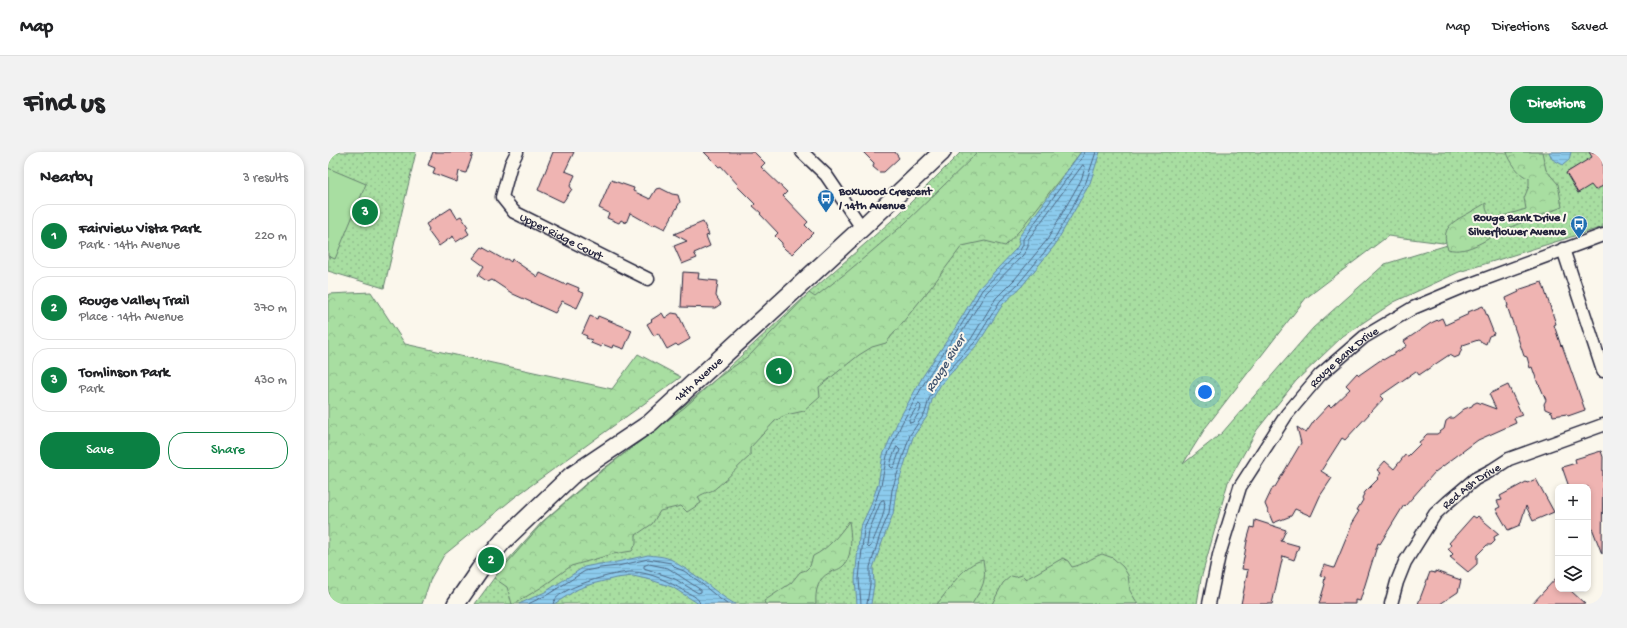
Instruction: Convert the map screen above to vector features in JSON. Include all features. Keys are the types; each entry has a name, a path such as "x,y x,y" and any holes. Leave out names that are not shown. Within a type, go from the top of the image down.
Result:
{"main road":[{"name":"14th Avenue","path":"456,604 480,569 503,542 571,476 650,423 862,228 942,152"}],"street":[{"name":"Upper Ridge Court","path":"517,152 511,164 502,197 514,212 648,279"},
{"path":"802,152 826,175 862,228"},
{"name":"Rouge Bank Drive","path":"1209,604 1219,555 1240,488 1287,414 1320,374 1364,337 1413,308 1563,249 1603,235"},
{"path":"1563,249 1603,371"},
{"name":"Red Ash Drive","path":"1391,604 1397,582 1405,562 1435,514 1475,479 1509,459 1603,425"}],"green space":[{"path":"328,152 416,152 384,288 328,271"},
{"path":"961,152 1603,152 1603,227 1459,272 1394,302 1343,336 1296,381 1257,430 1228,482 1201,579 1197,604 475,604 505,563 542,522 598,473 656,429 716,379 809,293 898,215","holes":["1523,222 1385,264 1313,328 1222,433 1183,464 1206,427 1306,298 1388,236 1443,243 1484,228"]},
{"path":"978,152 1081,152 1020,230 1005,246 985,241 962,246 886,343 872,347 859,355 819,387 820,397 804,411 786,415 775,421 750,448 750,456 726,480 715,489 698,497 701,503 687,512 681,506 660,511 652,524 636,535 636,544 632,551 613,554 571,566 542,587 512,604 507,587 494,578 545,520 599,473 685,407 716,379 750,355 809,293 815,297 846,273 904,224"},
{"path":"1507,152 1542,152 1546,170 1558,184 1562,207 1506,229 1463,250 1448,249 1445,236 1447,230 1453,222 1486,203 1487,211 1492,218 1526,209 1524,198 1529,186 1529,178 1522,175 1515,168"},
{"path":"328,168 366,184 335,259 328,256"},
{"path":"371,292 405,344 612,389 638,354 681,377 515,497 444,555 431,578 422,604 328,604 328,295"},
{"path":"849,521 851,543 848,560 841,568 825,575 822,578 816,594 816,603 765,604 764,601 791,583 800,572 806,570 810,566 813,556 829,545"},
{"path":"1102,554 1113,558 1123,567 1128,575 1130,591 1138,604 992,604 1003,583 1011,576 1016,577 1022,575 1026,579 1063,558 1068,561 1072,567 1080,565"},
{"path":"983,560 985,574 983,584 972,604 937,604 957,578 969,566"}],"water":[{"name":"Rouge River","path":"1081,152 1100,152 1090,183 1055,245 1022,286 1003,304 978,344 941,384 932,400 928,415 913,437 896,491 893,514 873,568 874,584 871,604 857,604 855,579 860,528 870,507 878,484 883,455 898,421 923,376 954,330 979,288 1016,249 1019,244 1018,238"},
{"path":"1549,152 1571,152 1569,160 1563,165 1552,159"},
{"path":"648,555 673,560 735,604 699,604 672,587 633,576 616,578 592,584 578,589 554,604 519,604 545,592 584,567"}],"building":[{"path":"433,152 467,152 473,154 466,173 459,171 457,182 433,173 435,168 428,165"},
{"path":"553,152 574,152 565,171 575,175 570,186 572,189 563,202 538,190"},
{"path":"704,152 754,152 765,163 761,167 787,192 783,196 808,222 805,225 813,233 792,254 786,250 775,236 778,233 753,206 755,204 737,186 738,185 721,166 719,167"},
{"path":"863,152 895,152 899,158 884,172 879,172 873,167 874,163"},
{"path":"1589,152 1603,152 1603,186 1595,190 1591,185 1578,193 1566,173 1592,157"},
{"path":"611,180 634,188 633,191 650,199 656,189 660,188 672,194 678,195 680,202 665,229 655,224 653,226 630,213 626,223 621,220 619,223 607,218 609,213 599,208"},
{"path":"451,208 457,218 461,216 468,227 466,229 469,234 456,242 453,236 439,246 428,231 429,229 426,224"},
{"path":"703,222 709,235 706,236 710,246 694,253 697,258 682,264 674,246 687,241 674,234"},
{"path":"482,247 503,259 507,259 511,262 512,259 538,277 540,273 566,285 567,283 579,288 578,291 584,293 577,308 562,301 555,313 513,294 492,280 488,282 478,275 484,266 473,258"},
{"path":"683,272 699,273 698,279 718,281 716,296 721,304 715,308 681,307"},
{"path":"1542,282 1556,324 1554,325 1561,346 1562,345 1585,410 1568,416 1567,414 1553,416 1552,412 1545,409 1544,404 1546,400 1532,367 1530,368 1527,357 1524,356 1507,306 1506,298 1519,292 1518,290"},
{"path":"1483,306 1494,334 1489,336 1486,344 1478,340 1463,345 1459,356 1454,358 1449,355 1419,375 1416,371 1380,396 1383,399 1345,440 1342,438 1321,471 1332,478 1320,496 1311,516 1295,509 1291,516 1273,523 1265,504 1273,487 1275,487 1301,443 1297,427 1306,433 1314,421 1329,405 1331,407 1350,389 1346,385 1357,373 1359,375 1382,359 1383,360 1407,346 1404,341 1431,323 1442,318 1445,325 1469,314 1468,312"},
{"path":"662,313 665,318 672,313 678,314 690,339 678,346 676,344 667,349 658,333 654,336 647,324"},
{"path":"590,316 597,319 598,316 632,330 624,349 613,345 612,348 602,344 601,347 591,343 592,340 586,338 587,336 582,334"},
{"path":"1508,385 1522,415 1514,418 1516,423 1478,440 1435,472 1405,506 1404,505 1380,544 1378,543 1360,601 1355,600 1355,604 1319,604 1325,584 1325,577 1320,576 1324,565 1334,568 1351,524 1359,511 1357,510 1363,500 1362,498 1365,492 1378,479 1377,478 1381,473 1377,470 1385,461 1394,469 1405,455 1408,456 1420,444 1419,442 1427,434 1437,434 1444,429 1446,421 1473,404 1477,402 1496,409 1489,394"},
{"path":"1601,451 1603,457 1602,554 1591,528 1591,484 1568,484 1562,467 1576,463 1575,459"},
{"path":"1536,479 1554,512 1533,521 1526,506 1520,525 1508,530 1496,509 1500,507 1497,501 1502,500 1500,496 1526,482 1527,483"},
{"path":"1473,516 1476,518 1478,516 1499,534 1494,537 1495,541 1491,545 1487,545 1477,555 1477,564 1468,572 1450,557 1453,554 1448,549 1451,545 1449,543"},
{"path":"1255,520 1286,530 1281,541 1299,546 1294,560 1283,556 1272,604 1241,604 1248,570 1242,569 1247,541 1251,527 1254,528"},
{"path":"1435,571 1461,580 1458,592 1440,604 1418,604 1430,572 1435,573"},
{"path":"1555,579 1555,592 1572,592 1585,604 1532,604"}],"place":[{"name":"Tomlinson Park","path":"365,212"},
{"name":"Boxwood Crescent / 14th Avenue","path":"826,213"},
{"name":"Rouge Bank Drive / Silverflower Avenue","path":"1579,239"},
{"name":"Fairview Vista Park","path":"779,371"},
{"name":"Rouge Valley Trail","path":"491,560"}]}
